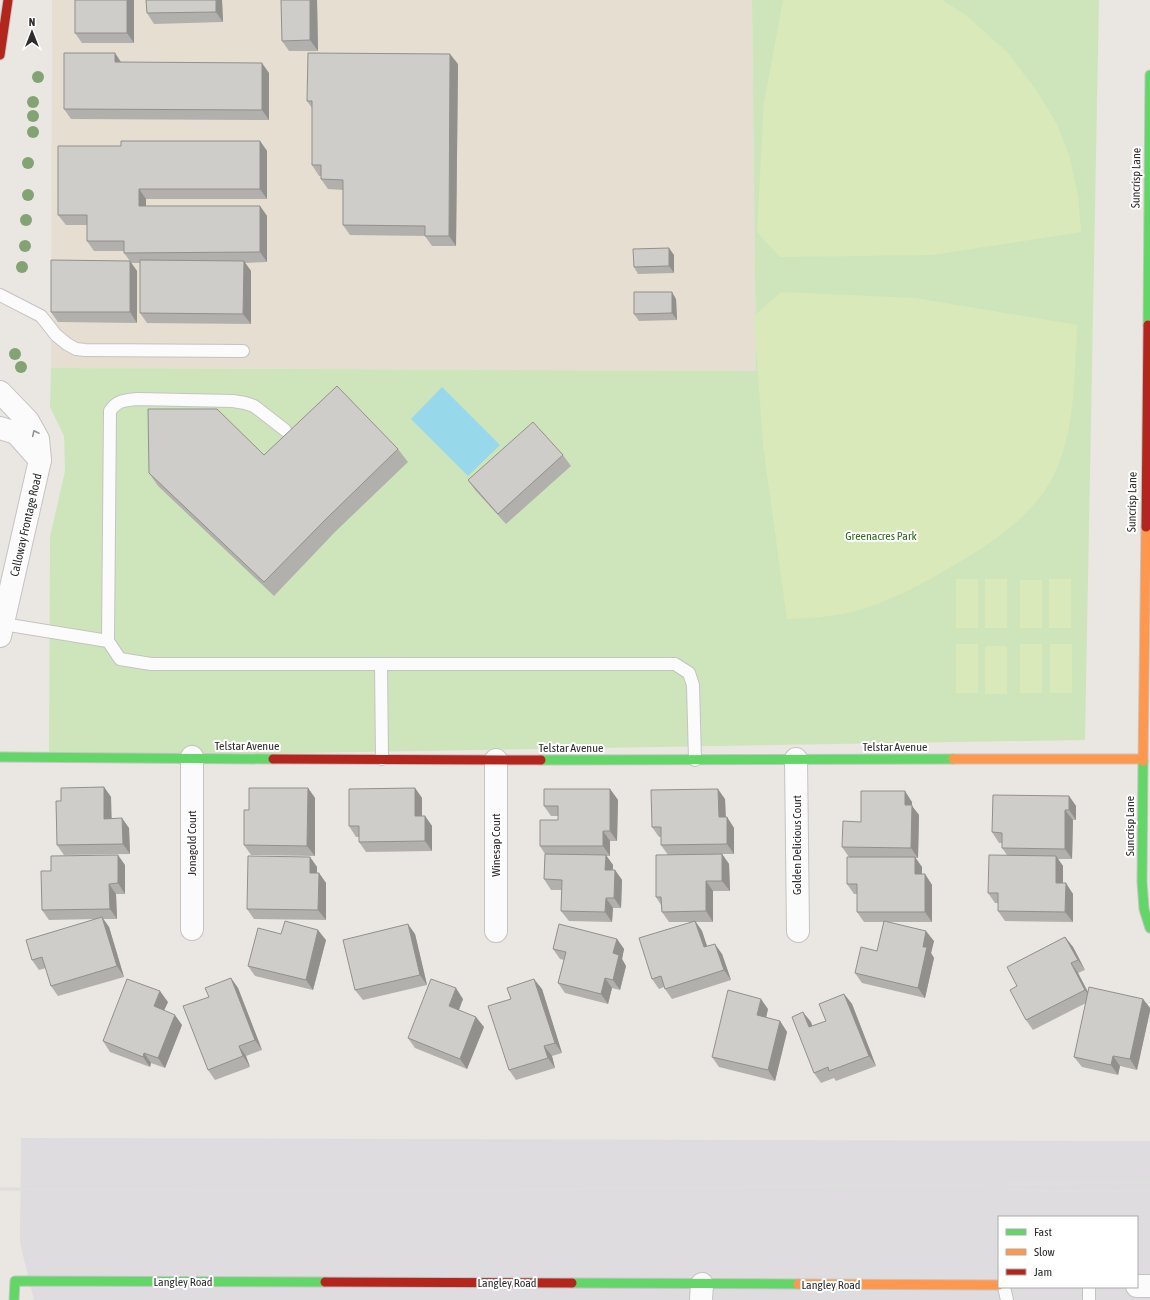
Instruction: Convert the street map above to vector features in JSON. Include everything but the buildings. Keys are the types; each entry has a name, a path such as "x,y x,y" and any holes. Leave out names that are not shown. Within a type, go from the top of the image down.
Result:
{"street":[{"path":"0,55 8,0"},
{"name":"Suncrisp Lane","path":"1150,75 1142,759 1142,882 1144,909 1150,928"},
{"name":"Calloway Frontage Road","path":"0,392 28,421 38,438 40,460 1,630"},
{"name":"Calloway Frontage Road","path":"0,428 16,433 40,460"},
{"name":"Telstar Avenue","path":"0,757 496,760 1142,759"},
{"name":"Jonagold Court","path":"192,757 192,929"},
{"name":"Golden Delicious Court","path":"796,759 798,930"},
{"name":"Winesap Court","path":"496,760 496,930"},
{"name":"Langley Road","path":"14,1300 15,1282 702,1292 998,1285"},
{"path":"1138,1286 1150,1286"}],"lane":[{"path":"0,296 41,316 56,335 76,349 243,351"},
{"path":"285,430 254,406 233,401 137,399 114,404 110,411 108,641 120,659 151,664 675,664 689,673 693,684 695,760"},
{"path":"1,630 108,641"},
{"path":"381,664 382,759"},
{"path":"1004,1288 1007,1300"},
{"path":"1089,1288 1089,1300"}],"shaded area":[{"path":"52,0 752,0 756,371 51,368"},
{"path":"21,1138 1150,1141 1150,1300 34,1300 20,1243"}],"green space":[{"name":"Greenacres Park","path":"752,0 1099,0 1085,740 49,757 50,537 65,471 64,436 50,407 51,368 756,371"},
{"path":"783,0 942,0 967,16 1008,53 1036,90 1057,124 1069,155 1078,196 1081,232 932,255 780,257 757,232 764,103"},
{"path":"781,292 915,298 1077,325 1073,395 1069,430 1059,463 1050,482 1038,499 1025,514 1009,528 975,553 900,594 869,607 841,614 823,617 787,619 763,445 754,316"},
{"path":"956,579 978,579 978,628 956,628"},
{"path":"985,579 1007,579 1007,628 985,628"},
{"path":"1049,579 1071,579 1071,628 1049,628"},
{"path":"1020,580 1042,580 1042,628 1020,628"},
{"path":"956,644 978,644 978,693 956,693"},
{"path":"1020,644 1042,644 1042,693 1020,693"},
{"path":"1050,644 1072,644 1072,693 1050,693"},
{"path":"985,646 1007,646 1007,694 985,694"}],"water":[{"path":"442,387 500,445 468,476 411,419"}],"railway":[{"path":"0,1189 433,1191 1150,1182"},
{"path":"1011,1190 1150,1192"}],"traffic: fast":[{"path":"1148,325 1150,75"},
{"path":"0,757 273,759"},
{"path":"541,760 953,759"},
{"path":"1143,761 1142,882 1144,909 1150,928"},
{"path":"14,1300 15,1281 325,1282"},
{"path":"572,1283 798,1284"}],"traffic: slow":[{"path":"1143,761 1146,527"},
{"path":"953,759 1142,759"},
{"path":"798,1284 998,1285"}],"traffic: jam":[{"path":"0,55 8,0"},
{"path":"1146,527 1148,325"},
{"path":"273,759 541,760"},
{"path":"325,1282 572,1283"}]}
